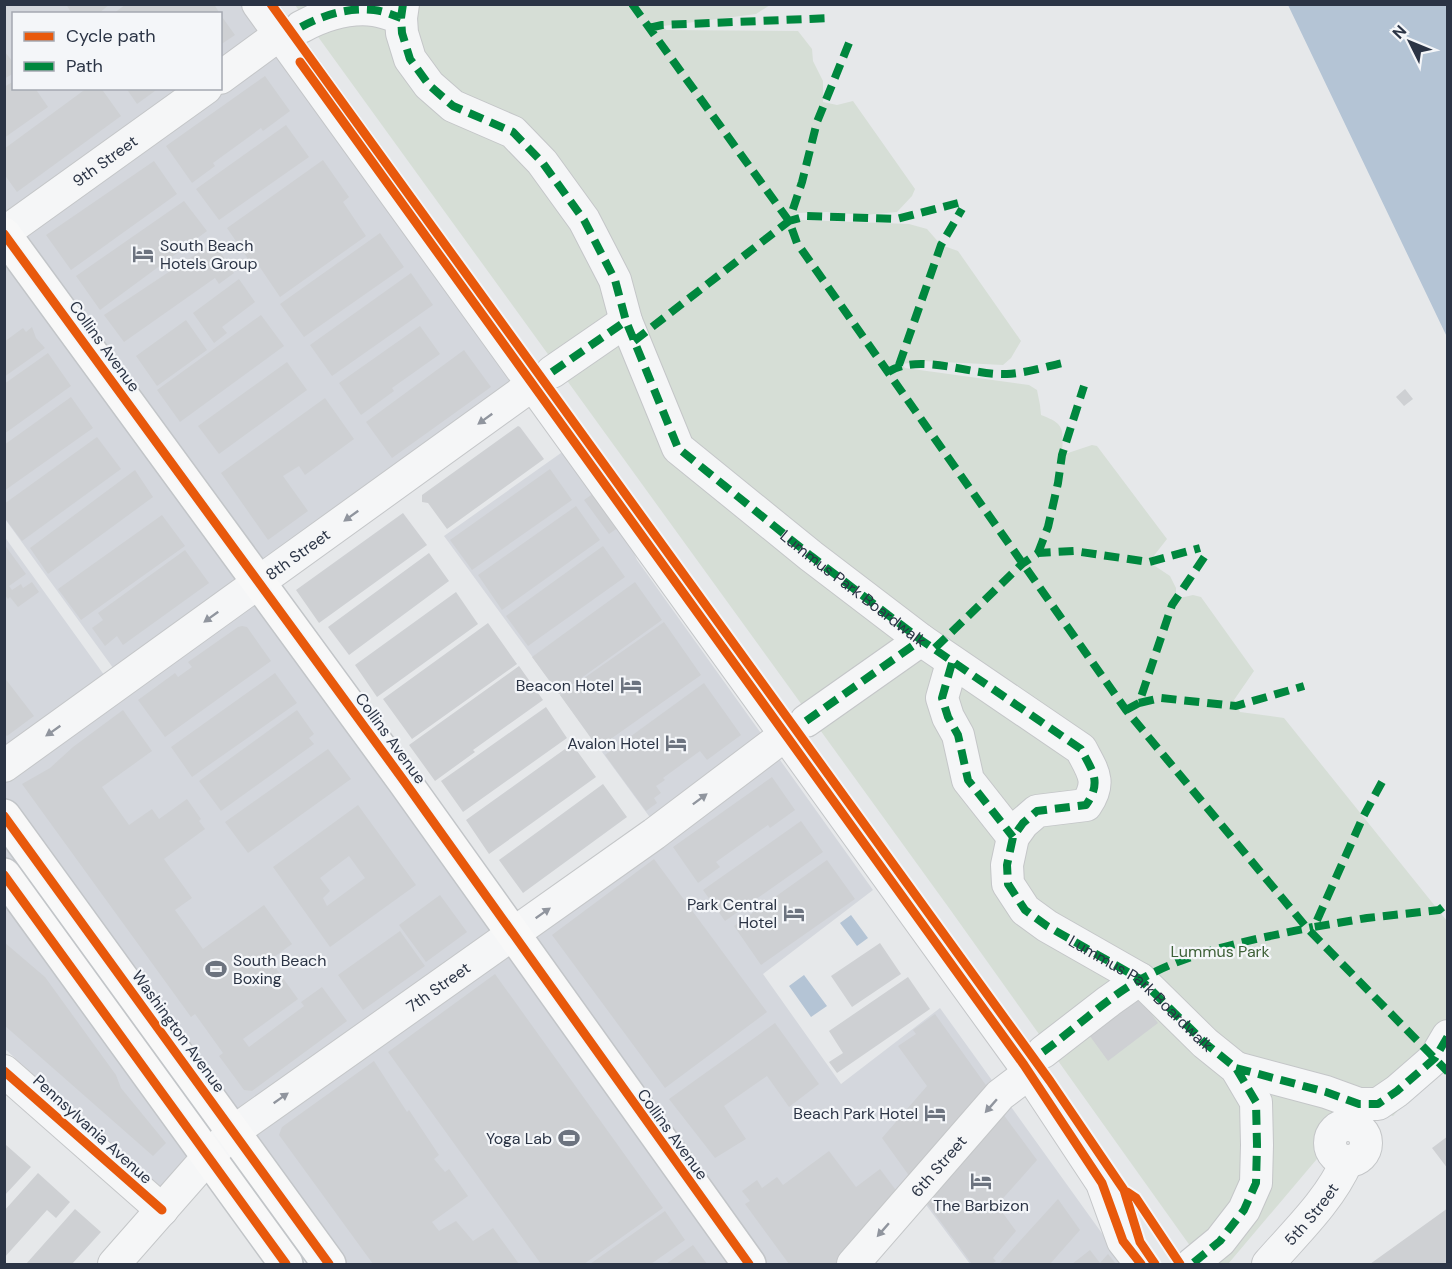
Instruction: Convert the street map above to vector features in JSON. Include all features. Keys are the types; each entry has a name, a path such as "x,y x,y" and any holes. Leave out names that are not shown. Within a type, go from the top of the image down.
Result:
{"main road":[{"name":"Collins Avenue","path":"4,233 410,790 748,1264"},
{"name":"Washington Avenue","path":"4,816 329,1264"},
{"path":"4,875 286,1264"}],"street":[{"path":"258,4 290,31 1036,1063 1102,1183 1123,1241 1141,1264"},
{"path":"222,77 290,31 315,19 349,10 402,11"},
{"name":"Lummus Park Boardwalk","path":"402,11 402,33 410,59 429,85 453,106 513,132 549,172 584,220 615,280 626,321 678,448 921,640 1081,749 1094,775 1094,793 1086,806 1037,811 1023,823 1013,837 1007,865 1008,884 1025,910 1047,926 1140,979 1205,1043 1236,1068 1256,1102 1256,1183 1244,1210 1220,1241 1192,1264"},
{"name":"9th Street","path":"4,233 203,90"},
{"name":"8th Street","path":"4,766 542,378 626,321"},
{"name":"7th Street","path":"114,1264 208,1157 233,1132 654,834 795,728 921,640"},
{"path":"952,663 942,698 948,717 958,735 968,780 1013,837"},
{"name":"6th Street","path":"853,1264 1000,1095 1109,1001 1140,979"},
{"name":"Lummus Park Boardwalk","path":"1236,1068 1326,1092 1359,1104 1378,1104 1397,1091 1441,1047"},
{"name":"Pennsylvania Avenue","path":"4,1071 162,1210"},
{"name":"5th Street","path":"1268,1264 1323,1200 1342,1174 1347,1161"}],"shaded area":[{"path":"5,5 248,5 518,382 260,570 509,940 665,838 444,536 568,448 620,520 637,560 873,890 763,974 841,1084 940,1008 1124,1264 970,1264 912,1186 844,1264 342,1264 236,1120 165,1194 5,1049 4,536 107,679 116,672 5,519"}],"green space":[{"name":"Lummus Park","path":"295,5 770,5 756,14 663,26 666,30 798,31 812,49 813,61 823,81 823,102 837,105 853,101 915,189 912,196 897,212 864,215 827,212 796,213 801,220 909,224 927,229 941,245 958,251 1021,341 1011,358 1003,365 923,361 902,364 905,368 1029,385 1037,390 1041,415 1055,422 1061,429 1062,455 1092,445 1097,446 1167,539 1149,562 1170,576 1176,588 1176,599 1193,595 1201,597 1254,671 1234,700 1240,712 1284,718 1447,921 1447,1059 1393,1116 1384,1113 1373,1123 1357,1113 1344,1113 1331,1120 1321,1139 1322,1153 1228,1264 1203,1264 949,908"}],"water":[{"path":"1288,5 1447,5 1447,337"},
{"path":"851,915 868,938 857,946 840,923"},
{"path":"804,975 827,1006 811,1017 789,986"}],"building":[{"path":"66,4 110,4 100,12 71,12"},
{"path":"126,4 214,4 219,12 116,12"},
{"path":"222,17 235,35 222,44"},
{"path":"4,51 12,61 12,74 4,79"},
{"path":"265,76 290,111 263,131 261,128 213,163 215,166 192,183 166,146"},
{"path":"12,82 12,90 36,90 48,107 4,138 4,87"},
{"path":"84,90 102,90 121,116 17,192 4,174 4,149"},
{"path":"127,90 156,90 137,104"},
{"path":"286,125 309,157 219,220 196,189"},
{"path":"323,160 349,197 343,202 366,236 280,297 259,266 255,269 227,228"},
{"path":"154,161 177,194 71,270 46,235"},
{"name":"South Beach Hotels Group","path":"184,201 207,231 100,310 76,276"},
{"path":"380,233 404,267 304,337 280,304"},
{"path":"214,242 234,273 219,284 215,278 124,342 104,315"},
{"path":"411,273 433,305 332,376 310,345"},
{"path":"239,279 255,302 222,327 227,333 214,343 193,313"},
{"path":"261,315 284,346 180,422 157,390"},
{"path":"186,320 207,350 157,386 136,356"},
{"path":"420,326 440,354 392,388 394,391 361,415 339,383"},
{"path":"32,327 36,338 45,348 4,377 4,342 23,328 26,332"},
{"path":"464,350 491,387 392,458 366,422"},
{"path":"48,353 71,386 4,434 4,384"},
{"path":"287,362 307,390 219,454 198,426"},
{"path":"1405,389 1413,399 1404,406 1396,397"},
{"path":"71,397 93,428 4,491 4,445"},
{"path":"325,398 354,439 305,475 299,466 283,476 308,511 268,540 221,473"},
{"path":"518,426 544,459 447,529 428,503 422,502 422,495"},
{"path":"97,437 121,469 22,541 4,517 4,504"},
{"path":"550,469 572,500 472,570 450,540"},
{"path":"135,470 153,497 48,574 30,548"},
{"path":"594,493 619,527 609,534 584,500"},
{"path":"576,506 600,540 502,610 478,575"},
{"path":"403,513 427,545 319,623 296,590"},
{"path":"162,515 185,546 81,620 58,589"},
{"path":"4,544 26,574 9,586 12,590 21,584 23,588 32,582 39,592 18,607 10,597 8,599 4,594"},
{"path":"603,546 625,577 528,646 506,616"},
{"path":"185,550 209,583 123,645 117,636 105,646 92,628 103,620 98,613"},
{"path":"429,553 449,581 349,655 328,627"},
{"path":"635,582 662,620 559,694 532,657"},
{"path":"456,592 478,624 377,697 355,665"},
{"name":"Beacon Hotel","path":"664,622 701,675 598,748 560,695"},
{"path":"488,623 517,664 412,739 383,699"},
{"path":"242,626 247,627 271,661 165,737 138,700 175,673 178,677 192,667 188,662"},
{"path":"519,666 543,700 473,750 475,752 435,781 409,745"},
{"path":"275,673 297,703 192,777 171,747"},
{"path":"4,677 34,716 7,736 4,733"},
{"name":"Avalon Hotel","path":"704,683 741,735 707,760 700,751 663,778 665,780 656,786 661,793 654,798 657,803 646,811 605,755"},
{"path":"546,707 567,738 463,812 441,781"},
{"path":"123,710 152,751 102,787 129,825 152,809 159,819 187,799 201,819 199,821 205,829 164,859 192,898 175,910 203,949 264,905 292,944 270,960 298,999 243,1039 249,1047 304,1006 301,1002 322,987 347,1021 252,1091 244,1090 219,1056 223,1053 195,1014 191,1017 22,784 50,768 73,747"},
{"path":"297,710 314,734 309,738 314,744 221,811 199,781"},
{"path":"572,744 596,777 489,854 466,820"},
{"path":"328,749 351,779 248,853 225,822"},
{"path":"772,777 795,810 770,828 768,825 716,862 720,867 698,883 673,847"},
{"path":"603,784 627,817 523,893 499,860"},
{"path":"358,805 416,885 330,947 273,867","holes":["349,856 365,878 327,906 323,898 330,891 320,878"]},
{"path":"801,821 823,852 725,921 703,890"},
{"path":"654,859 767,1012 665,1088 552,935"},
{"name":"Park Central Hotel","path":"827,860 855,899 761,965 734,926"},
{"path":"440,895 467,932 426,962 399,925"},
{"path":"400,931 425,966 363,1010 338,975"},
{"path":"4,942 45,977 116,1075 121,1088 166,1143 153,1156 4,1025"},
{"path":"880,943 901,974 852,1007 831,976"},
{"path":"495,974 663,1208 584,1264 541,1264 388,1052"},
{"path":"908,977 930,1009 837,1073 829,1062 843,1053 829,1031"},
{"path":"1134,990 1158,1023 1108,1061 1084,1028"},
{"name":"Beach Park Hotel","path":"935,1014 988,1088 910,1177 882,1138 927,1086 898,1046 916,1034 913,1030"},
{"path":"775,1023 819,1084 789,1107 767,1076 724,1106 746,1139 715,1158 669,1099"},
{"path":"374,1061 407,1112 409,1110 439,1155 434,1159 445,1172 449,1169 468,1196 432,1222 439,1231 456,1221 473,1241 493,1228 519,1264 373,1264 279,1135 282,1127"},
{"name":"The Barbizon","path":"1003,1114 1037,1160 997,1205 1016,1231 993,1258 996,1261 992,1264 972,1264 926,1202"},
{"path":"1448,1136 1448,1169 1432,1148"},
{"path":"6,1145 31,1167 4,1196 4,1147"},
{"path":"829,1151 856,1187 880,1169 898,1193 835,1264 789,1264 745,1204 750,1201 742,1191 757,1180 762,1188 777,1177 783,1185"},
{"path":"38,1173 70,1202 56,1218 47,1210 4,1258 4,1211"},
{"path":"1058,1199 1080,1230 1050,1264 999,1264"},
{"path":"1448,1208 1448,1264 1370,1264"},
{"path":"75,1209 101,1232 72,1264 26,1264"},
{"path":"665,1211 685,1240 651,1264 590,1264"},
{"path":"693,1245 707,1264 666,1264"},
{"path":"1090,1250 1100,1263 1108,1254 1116,1264 1072,1264"}],"marked path":[{"path":"403,4 402,33 410,59 429,85 453,106 513,132 542,162 584,220 615,280 626,321 678,448 811,556 921,640 1081,749 1094,777 1094,790 1091,797 1086,805 1037,811 1023,823 1013,837 1007,865 1008,884 1025,910 1047,926 1140,979 1205,1043 1236,1068 1256,1102 1256,1183 1244,1210 1220,1241 1192,1264"},
{"path":"632,4 789,221 797,243 1126,710 1307,928 1448,1072"},
{"path":"301,27 327,16 365,9 401,18"},
{"path":"649,28 662,25 832,18"},
{"path":"849,43 817,122 802,182 789,221 807,216 897,219 958,203"},
{"path":"899,365 941,245 962,209"},
{"path":"634,341 789,221"},
{"path":"552,372 626,321"},
{"path":"888,372 901,366 930,364 993,374 1007,374 1067,362"},
{"path":"1038,553 1048,527 1062,455 1084,386"},
{"path":"935,648 1022,564 1038,553 1074,551 1149,562 1200,548"},
{"path":"1126,710 1139,703 1172,605 1205,556"},
{"path":"806,721 921,640"},
{"path":"952,663 942,698 948,717 958,735 968,780 1013,837"},
{"path":"1139,703 1161,698 1236,706 1304,686"},
{"path":"1382,782 1363,817 1314,927 1439,910 1448,903"},
{"path":"1043,1052 1130,985 1163,968 1226,946 1313,927"},
{"path":"1236,1068 1326,1092 1359,1104 1378,1104 1397,1091 1435,1058 1448,1036"}],"cycle path":[{"path":"271,4 1050,1081 1124,1190 1140,1242 1155,1264"},
{"path":"300,62 1024,1065 1102,1183 1123,1241 1141,1264"},
{"path":"4,234 404,781 749,1264"},
{"path":"4,816 329,1264"},
{"path":"4,875 286,1264"},
{"path":"4,1071 162,1210"},
{"path":"1127,1192 1136,1198 1180,1264"}],"place":[{"name":"South Beach Hotels Group","path":"143,254"},
{"name":"Beacon Hotel","path":"631,685"},
{"name":"Avalon Hotel","path":"676,743"},
{"name":"Park Central Hotel","path":"794,913"},
{"name":"South Beach Boxing","path":"216,969"},
{"name":"Beach Park Hotel","path":"935,1113"},
{"name":"Yoga Lab","path":"569,1138"},
{"name":"The Barbizon","path":"981,1181"}]}
